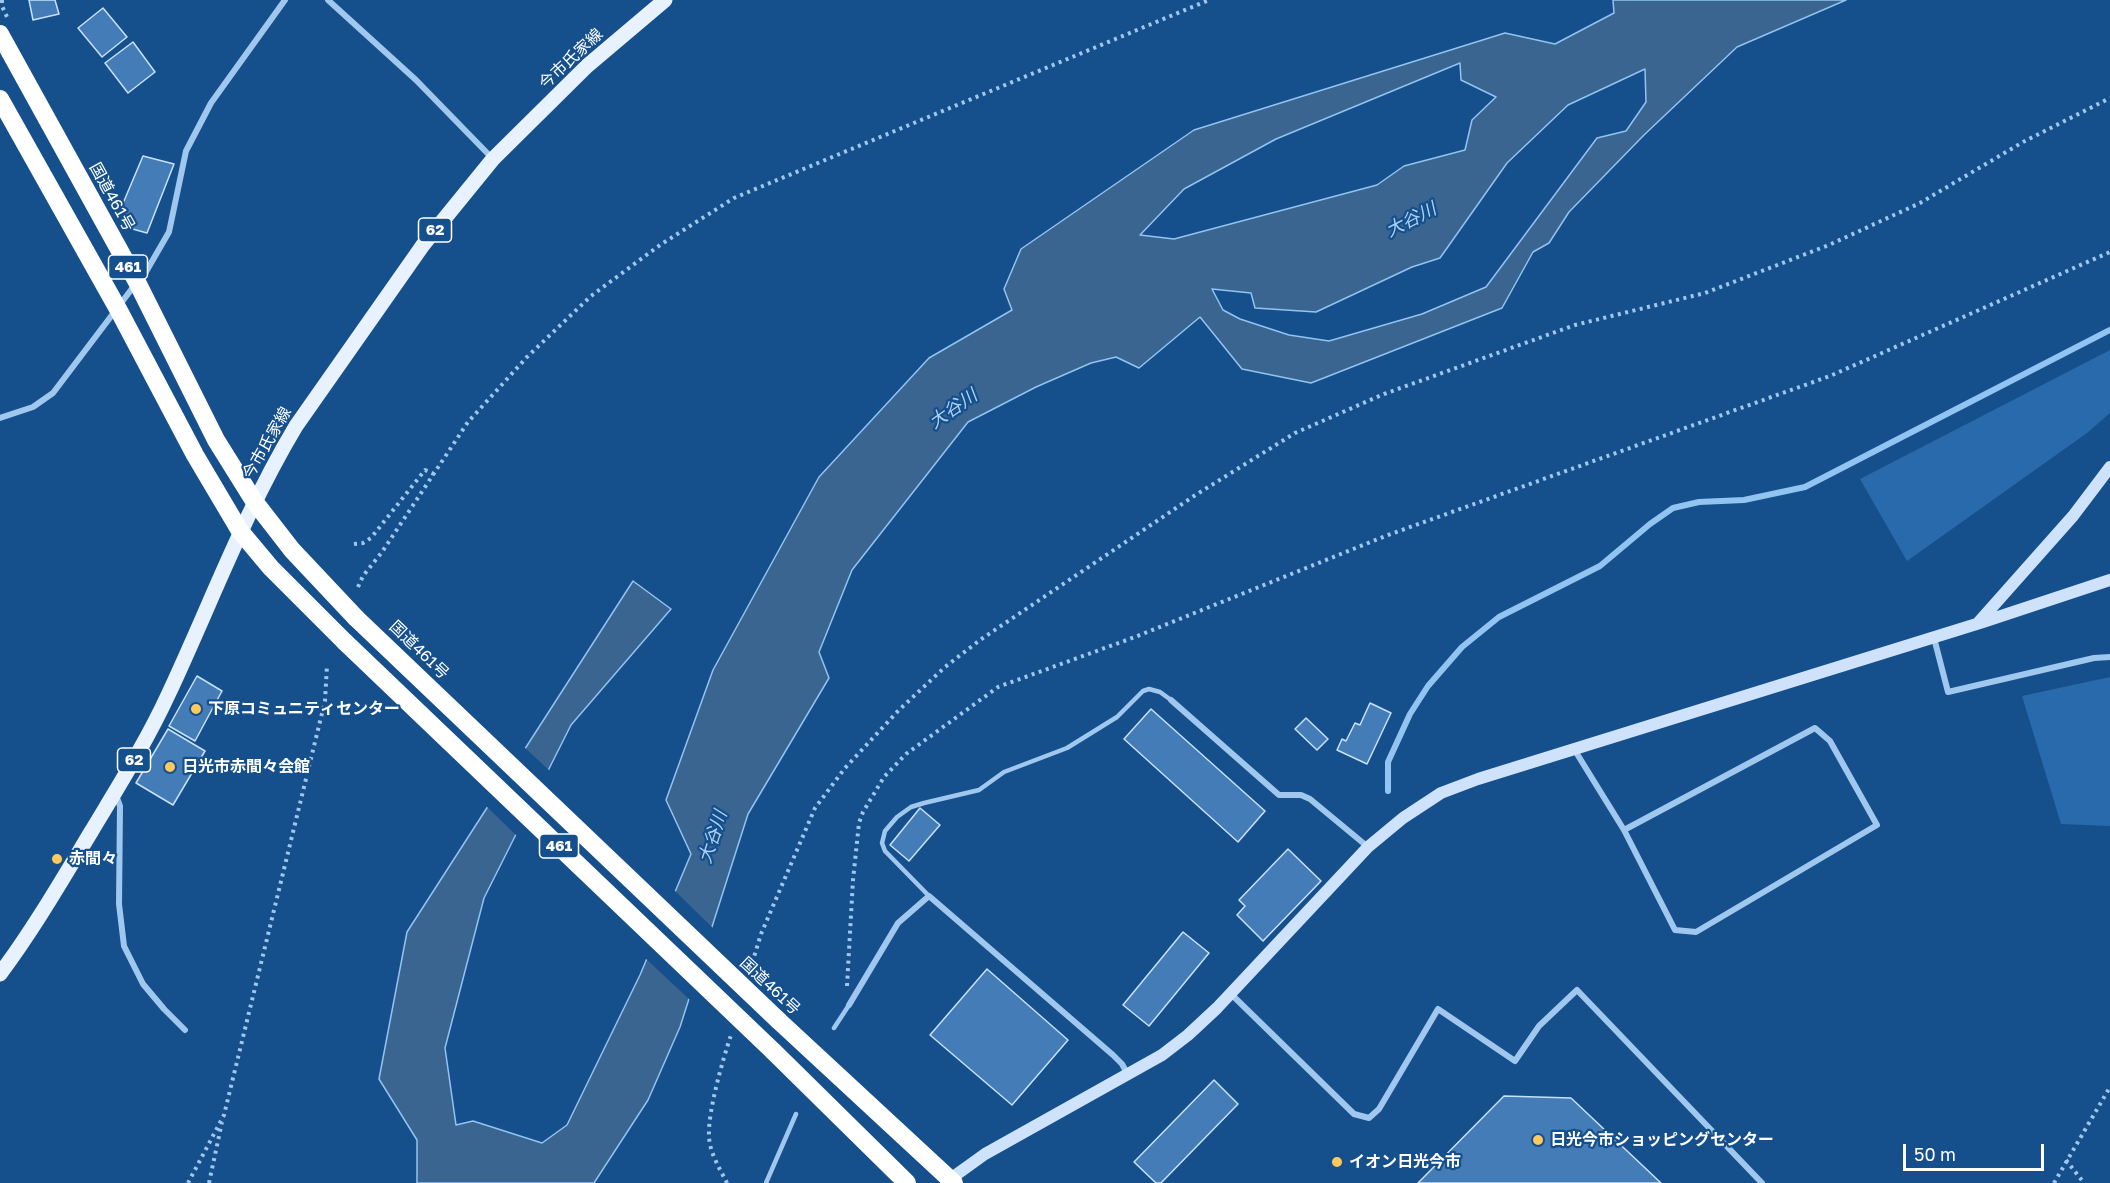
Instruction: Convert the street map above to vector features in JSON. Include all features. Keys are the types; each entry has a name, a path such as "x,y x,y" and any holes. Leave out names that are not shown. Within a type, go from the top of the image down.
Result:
{"highway":[{"name":"国道461号","path":"5,29 216,440 254,501 292,550 357,618 779,1022 950,1182"},
{"name":"461","path":"2,106 118,309 195,455 240,531 271,568 907,1183"}],"main road":[{"name":"今市氏家線","path":"0,974 115,792 168,696 254,501 296,426 423,245 493,159 587,66 665,0"}],"street":[{"path":"0,418 33,407 53,393 136,282 143,277 169,232 186,151 211,103 285,0"},
{"path":"328,0 416,80 493,159"},
{"path":"1977,624 2073,516 2110,467"},
{"path":"950,1182 985,1154 1129,1075 1162,1055 1188,1035 1231,994 1368,847 1403,818 1441,793 1478,778 1977,624 2110,580"},
{"path":"1934,637 1948,692 2094,658 2110,657"},
{"path":"1171,700 1279,795 1301,795 1310,799 1368,847"},
{"path":"1574,748 1624,830 1675,930 1696,932 1877,825 1830,741 1815,728 1624,830"},
{"path":"115,792 120,806 119,904 124,946 143,984 185,1030"},
{"path":"849,1005 898,923 929,896 1113,1055 1129,1075"},
{"path":"1231,994 1354,1114 1369,1118 1379,1109 1438,1008 1515,1061 1539,1026 1576,990 1762,1183"}],"lane":[{"path":"929,896 885,851 882,843 885,831 897,817 911,807 924,802 979,790 1004,772 1067,748 1117,717 1143,691 1149,689 1160,692 1171,700"},
{"path":"834,1028 849,1005"},
{"path":"766,1183 796,1114"}],"path":[{"path":"2,0 5,29"},
{"path":"358,587 363,576 382,552 468,422 527,357 591,296 660,245 734,198 1209,0"},
{"path":"748,979 761,934 805,828 815,808 861,751 899,710 980,640 1194,496 1295,433 1384,394 1575,325 1705,292 1829,246 1920,203 2023,142 2110,98"},
{"path":"849,1005 847,982 853,880 859,823 863,812 884,777 906,754 998,687 1135,637 1388,535 1830,376 2110,252"},
{"path":"354,544 363,543 371,538 425,470 434,474"},
{"path":"209,1183 325,700 327,665"},
{"path":"727,1183 715,1158 709,1136 712,1110 731,1035"},
{"path":"2054,1183 2110,1087"},
{"path":"188,1183 224,1115"},
{"path":"2066,1160 2084,1183"}],"shaded area":[{"path":"2110,350 2110,413 2087,433 1907,561 1860,479"},
{"path":"2110,677 2110,826 2061,824 2022,696"}],"water":[{"name":"大谷川","path":"1613,0 1846,0 1737,47 1644,135 1569,212 1549,243 1533,252 1502,308 1311,383 1242,369 1200,317 1139,368 1116,357 1091,363 1036,387 968,422 852,570 819,652 829,678 748,814 680,1027 648,1100 594,1183 417,1183 417,1140 379,1079 407,932 633,581 671,609 571,725 484,898 445,1048 456,1125 473,1121 542,1143 567,1125 640,975 691,854 666,800 713,670 819,477 929,358 1012,310 1004,289 1021,249 1194,130 1505,33 1555,44 1614,13","holes":["1460,63 1461,80 1496,97 1472,120 1465,150 1404,166 1377,185 1174,239 1140,235 1184,189 1276,139","1645,69 1646,102 1626,131 1597,138 1486,287 1422,314 1329,341 1289,335 1240,319 1223,310 1212,289 1251,293 1255,308 1316,312 1412,267 1440,258 1507,163 1568,105"]}],"pier":[{"path":"523,746 551,772 518,837 485,805"},
{"path":"673,889 714,929 691,1001 644,957"}],"building":[{"path":"29,0 55,0 59,14 33,20"},
{"path":"103,8 127,37 102,57 78,28"},
{"path":"133,42 155,72 128,93 105,63"},
{"path":"143,156 174,164 147,233 129,228 121,208"},
{"name":"下原コミュニティセンター","path":"197,676 222,691 195,741 169,726"},
{"path":"1370,703 1391,713 1367,764 1337,750 1342,739 1346,741 1355,723 1360,725"},
{"path":"1151,709 1265,811 1238,842 1124,739"},
{"path":"1306,718 1328,739 1317,750 1295,729"},
{"name":"日光市赤間々会館","path":"168,729 205,751 173,805 136,783"},
{"path":"920,808 940,825 909,861 890,845"},
{"path":"1288,849 1321,881 1263,941 1237,915 1245,906 1239,900"},
{"path":"1183,932 1209,953 1149,1026 1123,1005"},
{"path":"987,969 1068,1040 1012,1105 930,1035"},
{"path":"1214,1080 1238,1104 1161,1183 1156,1183 1134,1162"},
{"name":"日光今市ショッピングセンター","path":"1504,1096 1571,1098 1661,1183 1418,1183"}],"waterway":[{"path":"1388,791 1388,762 1410,714 1428,686 1462,647 1499,617 1600,566 1673,508 1699,502 1744,500 1805,487 2110,330"}],"place":[{"name":"下原コミュニティセンター","path":"196,709"},
{"name":"日光市赤間々会館","path":"170,767"},
{"name":"赤間々","path":"57,859"},
{"name":"日光今市ショッピングセンター","path":"1538,1140"},
{"name":"イオン日光今市","path":"1337,1162"}]}
